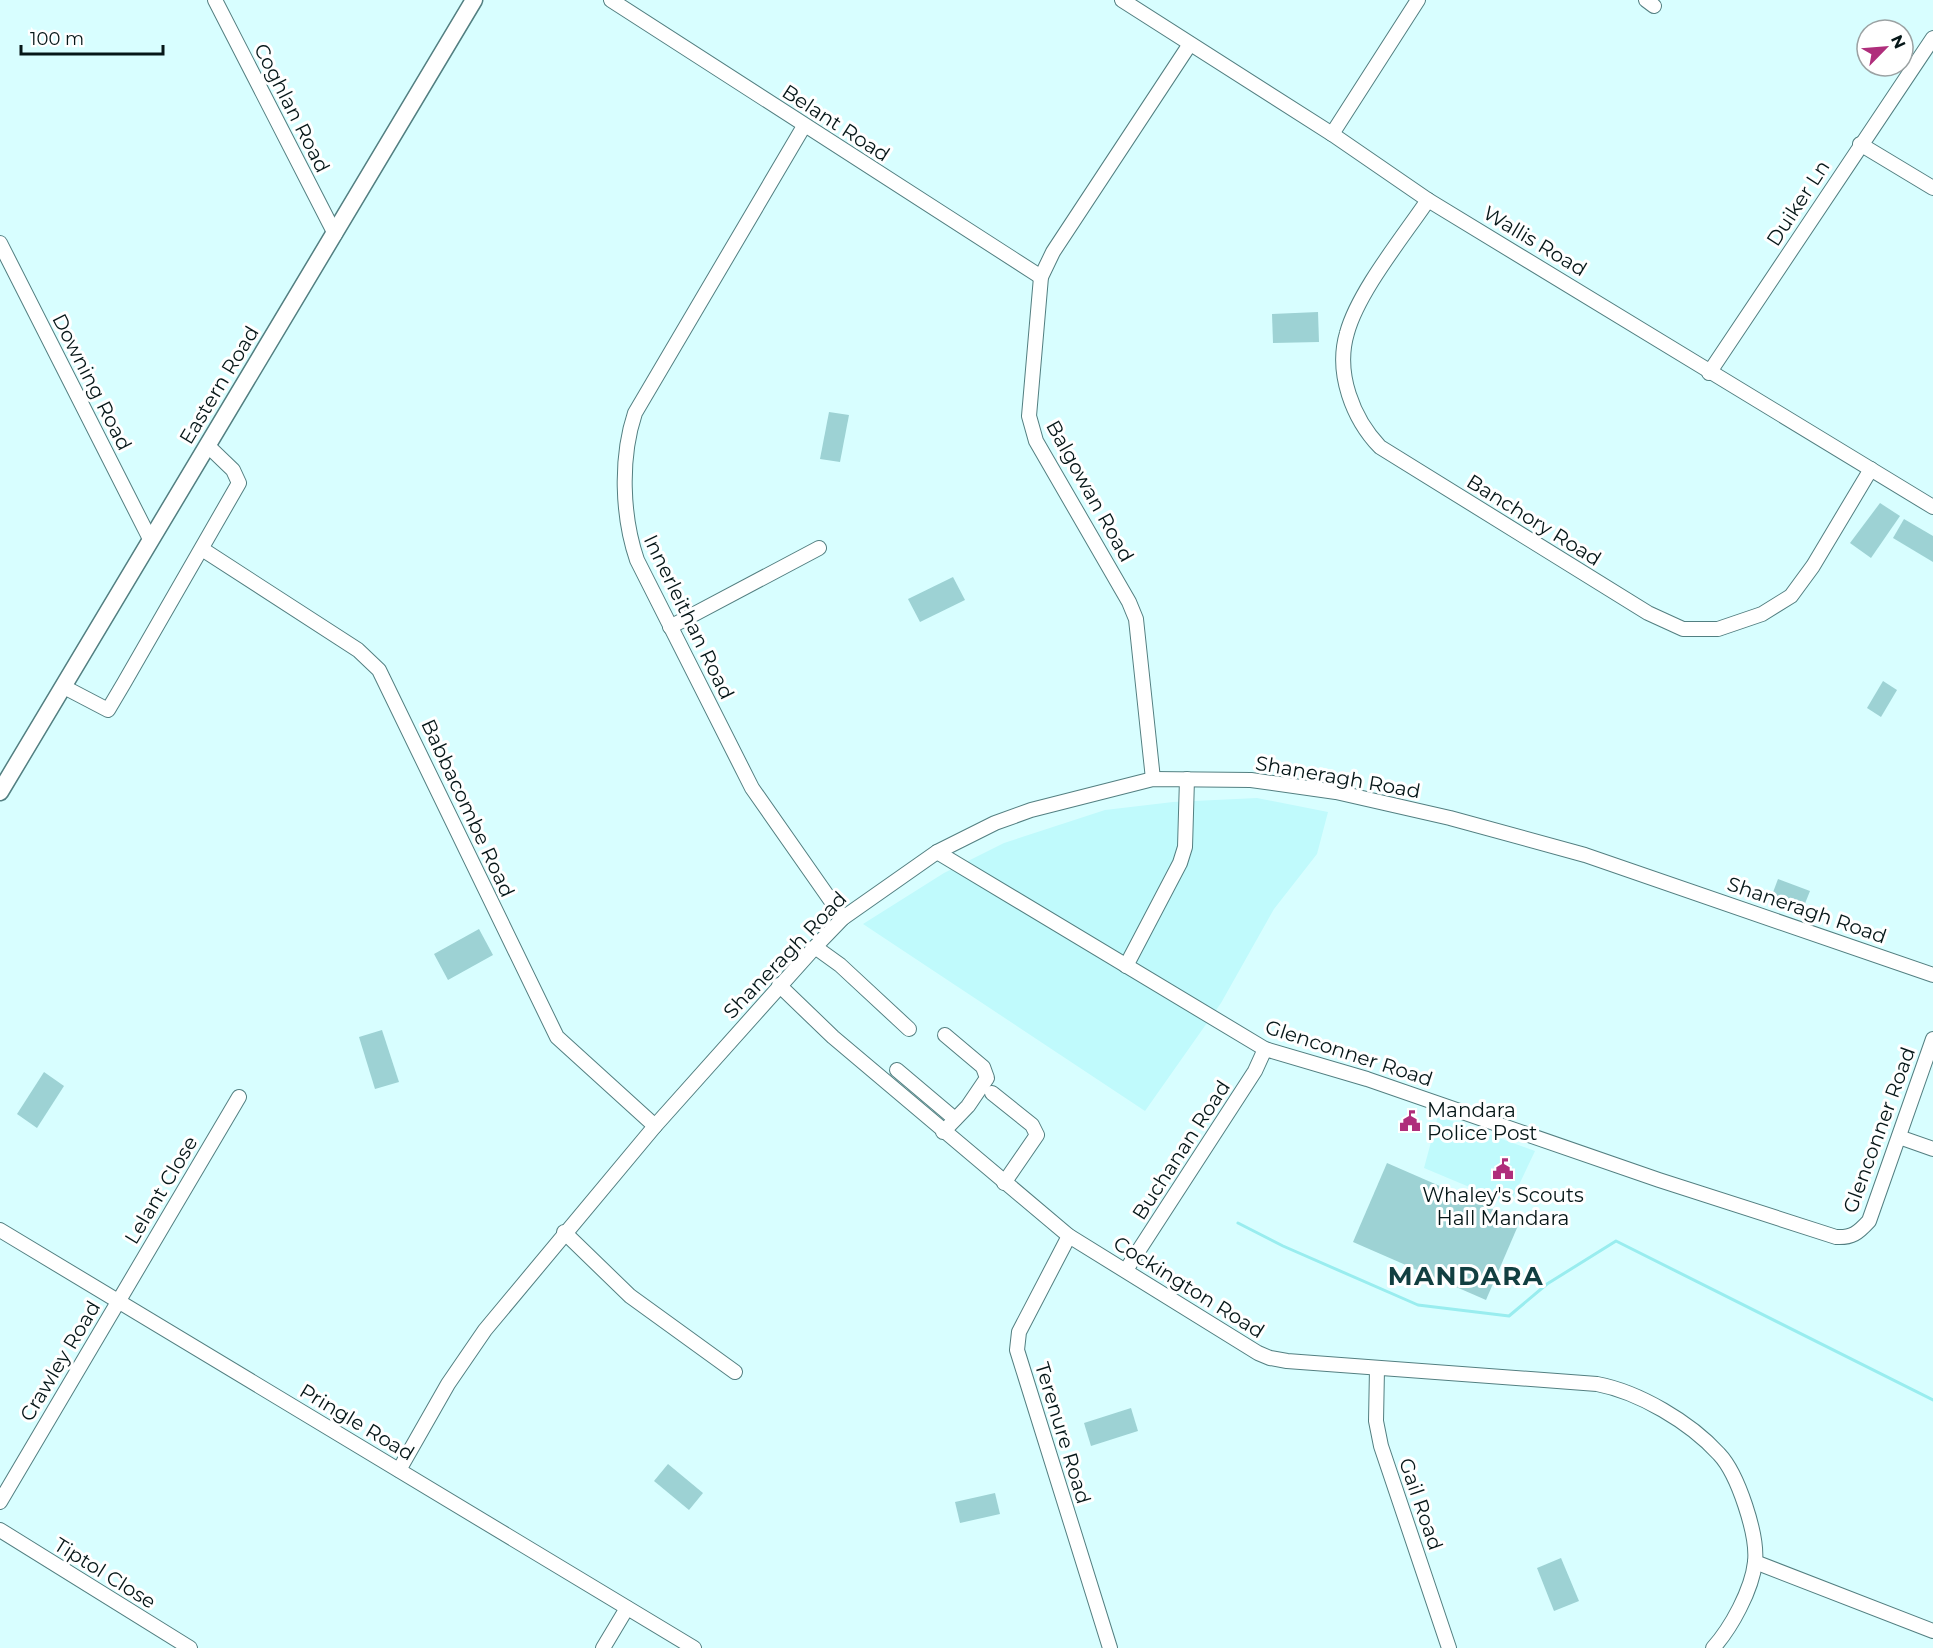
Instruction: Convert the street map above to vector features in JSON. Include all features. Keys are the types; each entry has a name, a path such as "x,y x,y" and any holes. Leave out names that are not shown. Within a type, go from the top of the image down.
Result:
{"main road":[{"name":"Eastern Road","path":"0,792 474,0"}],"street":[{"name":"Coghlan Road","path":"215,0 335,234"},
{"name":"Belant Road","path":"611,0 1041,277"},
{"name":"Wallis Road","path":"1122,0 1332,134 1428,200 1628,321 1709,373 1933,507"},
{"path":"1332,134 1418,0"},
{"name":"Duiker Ln","path":"1709,373 1933,38"},
{"name":"Balgowan Road","path":"1153,779 1136,619 1129,602 1031,429 1029,416 1041,277 1053,252 1190,44"},
{"name":"Innerleithan Road","path":"804,126 641,402 629,430 628,534 637,560 752,788 843,918"},
{"path":"1860,144 1933,188"},
{"name":"Banchory Road","path":"1428,200 1362,300 1346,335 1344,372 1357,417 1367,434 1380,447 1648,613 1683,629 1718,629 1762,614 1791,596 1813,566 1871,469"},
{"name":"Downing Road","path":"0,243 150,539"},
{"path":"64,687 108,710 202,549 239,480 233,470 207,445"},
{"path":"670,627 819,548"},
{"name":"Babbacombe Road","path":"202,549 358,650 379,670 557,1037 655,1126"},
{"name":"Shaneragh Road","path":"399,1470 448,1384 485,1330 564,1232 655,1126 779,985 843,918 937,852 995,823 1031,810 1153,779 1251,780 1336,792 1450,818 1584,855 1933,975"},
{"path":"1126,966 1180,863 1185,847 1187,779"},
{"name":"Glenconner Road","path":"937,852 1265,1049 1367,1079 1659,1180 1836,1237 1847,1238 1858,1234 1869,1221 1933,1039"},
{"path":"815,948 840,965 909,1029"},
{"name":"Cockington Road","path":"779,985 833,1037 1069,1236 1126,1270 1204,1322 1270,1358 1377,1369 1597,1384 1636,1395 1696,1433 1720,1455 1742,1499 1749,1523 1755,1562"},
{"path":"943,1131 968,1106 987,1078 983,1067 945,1035"},
{"name":"Buchanan Road","path":"1126,1270 1255,1071 1265,1049"},
{"path":"897,1070 955,1119"},
{"path":"992,1093 1032,1125 1037,1135 1004,1183"},
{"name":"Lelant Close","path":"117,1302 239,1097"},
{"path":"1899,1137 1933,1149"},
{"name":"Pringle Road","path":"0,1230 694,1648"},
{"path":"564,1232 630,1296 735,1372"},
{"name":"Terenure Road","path":"1069,1236 1019,1332 1017,1350 1110,1648"},
{"name":"Crawley Road","path":"0,1502 117,1302"},
{"name":"Gail Road","path":"1377,1369 1376,1421 1381,1446 1449,1648"},
{"name":"Tiptol Close","path":"0,1530 190,1648"},
{"path":"1713,1648 1723,1637 1742,1604 1755,1562 1933,1630"},
{"path":"603,1648 627,1608"}],"shaded area":[{"path":"1318,312 1319,342 1273,343 1272,314"},
{"path":"829,412 849,415 840,462 820,459"},
{"path":"1880,503 1900,516 1871,558 1850,543"},
{"path":"1904,519 1933,536 1933,562 1893,538"},
{"path":"953,577 965,600 920,622 908,599"},
{"path":"1883,681 1897,690 1881,717 1867,708"},
{"path":"1257,798 1328,812 1317,854 1274,909 1221,1003 1145,1111 863,924 944,873 1004,843 1105,810 1173,802"},
{"path":"1778,879 1810,891 1804,906 1772,895"},
{"path":"479,929 493,955 448,980 434,954"},
{"path":"382,1030 399,1082 375,1089 359,1037"},
{"path":"44,1072 64,1086 37,1128 17,1114"},
{"path":"1438,1116 1535,1151 1510,1204 1424,1168"},
{"path":"1387,1163 1520,1221 1486,1300 1353,1242"},
{"path":"1131,1408 1138,1431 1091,1446 1084,1423"},
{"path":"668,1464 703,1493 689,1510 654,1481"},
{"path":"995,1493 1000,1514 960,1523 955,1502"},
{"path":"1561,1558 1579,1601 1554,1611 1537,1568"}],"waterway":[{"path":"1238,1223 1283,1246 1418,1305 1509,1316 1547,1284 1616,1241 1933,1400"}],"place":[{"name":"Mandara Police Post","path":"1410,1121"},
{"name":"Whaley's Scouts Hall Mandara","path":"1503,1169"}],"district":[{"name":"MANDARA","path":"1466,1276"}]}
